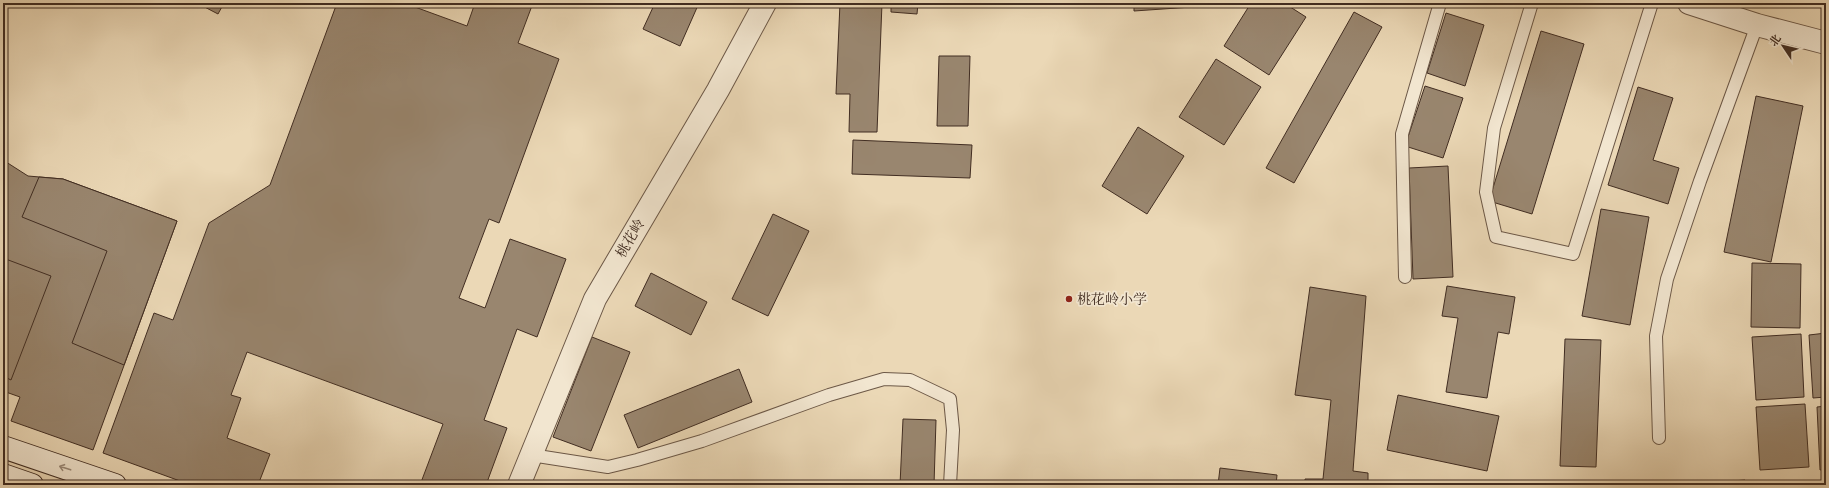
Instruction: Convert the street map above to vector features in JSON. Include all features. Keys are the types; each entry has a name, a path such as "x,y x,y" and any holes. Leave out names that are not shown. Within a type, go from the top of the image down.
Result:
{"street":[{"name":"桃花岭","path":"519,485 595,299 718,90 765,3"},
{"path":"1689,3 1758,25 1826,43"},
{"path":"3,448 116,485"},
{"path":"3,475 32,485"}],"lane":[{"path":"1404,277 1402,134 1440,3"},
{"path":"1532,3 1494,128 1486,192 1496,237 1573,254 1652,3"},
{"path":"1659,438 1656,336 1667,279 1700,181 1758,25"},
{"path":"531,455 608,467 638,460 702,441 836,393 884,379 910,380 950,398 953,430 950,485"}],"building":[{"path":"197,3 224,3 218,14"},
{"path":"337,3 404,3 467,26 475,3 533,3 518,43 559,59 499,223 489,219 459,298 485,308 510,239 566,259 537,337 517,329 484,420 507,428 486,485 420,485 443,424 247,352 231,395 241,398 227,438 270,454 258,485 191,485 103,453 154,313 173,320 209,223 270,185"},
{"path":"655,3 699,3 680,46 643,29"},
{"path":"840,3 882,3 877,132 849,132 850,94 836,94"},
{"path":"891,3 918,3 917,14 891,12"},
{"path":"1134,3 1235,3 1235,4 1134,11"},
{"path":"1251,3 1284,3 1306,17 1269,75 1224,46"},
{"path":"1741,3 1756,3 1755,7"},
{"path":"1354,12 1382,27 1294,183 1266,168"},
{"path":"1446,13 1484,25 1465,86 1427,73"},
{"path":"1541,31 1584,44 1532,214 1489,201"},
{"path":"939,56 970,56 968,126 937,126"},
{"path":"1216,59 1261,87 1224,145 1179,117"},
{"path":"1425,86 1463,98 1443,158 1405,146"},
{"path":"1638,87 1673,98 1653,160 1679,168 1668,204 1608,185"},
{"path":"1756,96 1803,106 1771,262 1724,252"},
{"path":"1138,127 1184,156 1147,214 1102,186"},
{"path":"853,140 972,145 970,178 852,174"},
{"path":"3,160 28,176 63,179 177,221 93,450 11,421 20,397 3,391"},
{"path":"1448,166 1453,277 1413,279 1409,168"},
{"path":"39,177 63,179 177,221 124,365 72,343 107,251 22,217"},
{"path":"1601,209 1649,217 1630,325 1582,316"},
{"path":"773,214 809,231 768,316 732,299"},
{"path":"3,258 51,276 11,380 3,376"},
{"path":"1752,263 1801,264 1800,328 1751,327"},
{"path":"651,273 707,302 691,335 635,306"},
{"path":"1447,286 1515,297 1509,334 1498,332 1487,398 1446,392 1458,318 1442,316"},
{"path":"1310,287 1366,296 1353,471 1368,473 1368,485 1305,485 1305,479 1323,479 1331,400 1295,395"},
{"path":"1826,333 1826,397 1813,398 1809,335"},
{"path":"1801,334 1804,397 1756,400 1752,337"},
{"path":"592,337 630,352 591,451 553,437"},
{"path":"1565,339 1601,340 1596,467 1560,466"},
{"path":"739,369 752,402 638,448 624,415"},
{"path":"1398,395 1499,416 1487,471 1387,450"},
{"path":"1805,404 1809,467 1760,470 1756,407"},
{"path":"1826,406 1826,469 1820,470 1817,407"},
{"path":"903,419 936,420 934,485 900,485"},
{"path":"1220,468 1277,475 1276,485 1218,485"},
{"path":"1745,480 1746,485 1692,485 1692,484"},
{"path":"1646,482 1646,485 1599,485"}],"place":[{"name":"桃花岭小学","path":"1069,299"}]}
